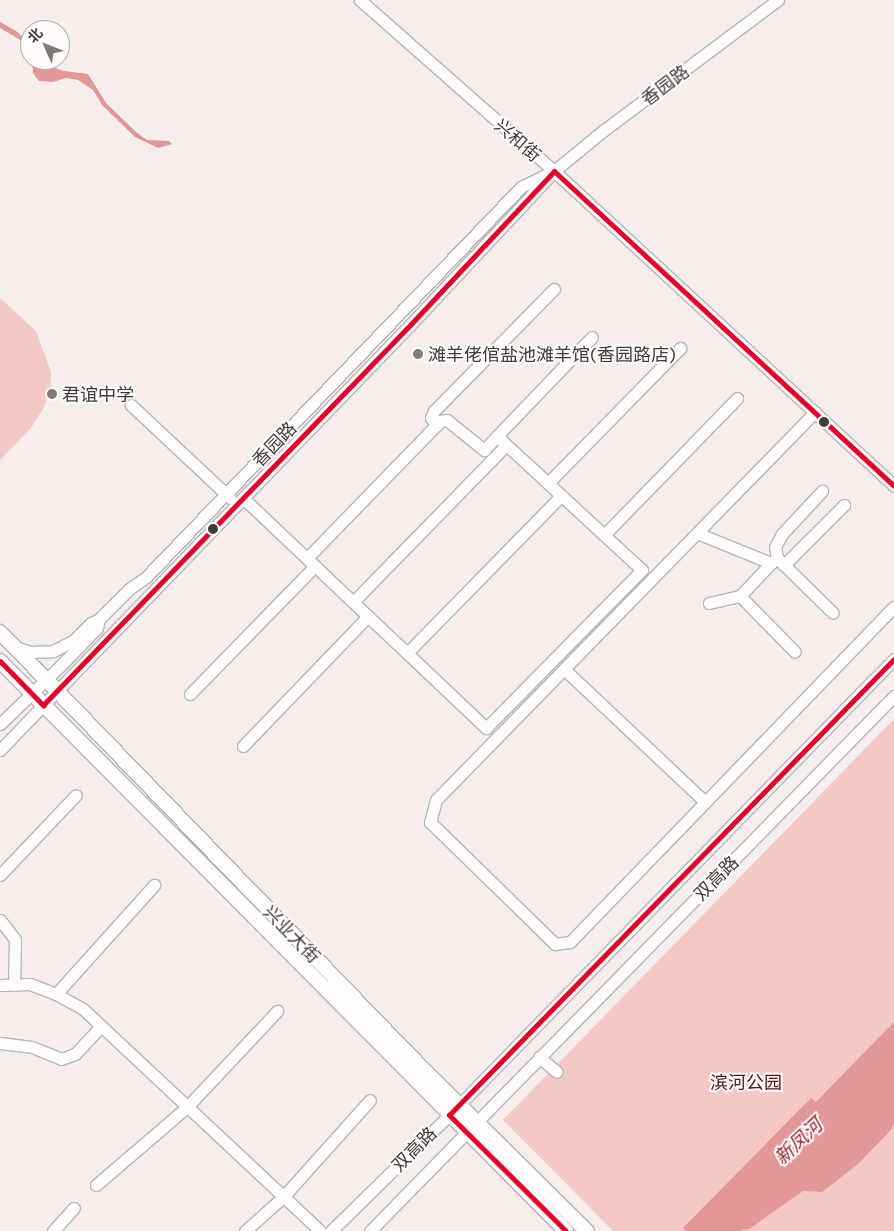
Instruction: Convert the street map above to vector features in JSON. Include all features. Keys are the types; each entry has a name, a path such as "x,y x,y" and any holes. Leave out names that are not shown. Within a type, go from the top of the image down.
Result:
{"main road":[{"name":"兴业大街","path":"0,632 459,1105 587,1231"},
{"name":"兴业大街","path":"0,661 566,1231"}],"street":[{"name":"兴和街","path":"360,0 554,171 894,486"},
{"name":"香园路","path":"0,750 403,333 554,171 604,130 778,0"},
{"name":"香园路","path":"0,724 97,628 99,620 128,589 146,577 521,187 554,171"},
{"path":"437,425 431,418 434,411 554,289"},
{"path":"190,694 437,425 447,420 484,450 592,337"},
{"path":"548,484 680,348"},
{"path":"604,535 737,398"},
{"path":"131,405 226,494 240,502 311,562 486,728 642,570 497,436"},
{"path":"815,412 436,800 430,822 555,944 570,942 894,608"},
{"path":"353,602 506,445"},
{"path":"777,562 775,547 782,534 822,492"},
{"path":"407,653 561,496"},
{"path":"709,603 740,596 844,505"},
{"path":"697,532 777,562 833,613"},
{"path":"740,596 795,652"},
{"path":"242,746 368,616"},
{"path":"14,647 30,652 54,651 73,641 91,623 99,620"},
{"name":"双高路","path":"331,1231 459,1105 894,659"},
{"path":"564,669 705,802"},
{"name":"双高路","path":"370,1231 894,696"},
{"path":"0,874 76,795"},
{"path":"56,994 154,885"},
{"path":"0,920 14,939 14,985"},
{"path":"0,985 30,984 56,994 83,1009 320,1231"},
{"path":"96,1185 187,1107 277,1011"},
{"path":"0,1043 32,1047 61,1059 75,1054 102,1026"},
{"path":"539,1057 557,1072"},
{"path":"246,1231 283,1197 370,1100"},
{"path":"54,1231 74,1208"}],"green space":[{"path":"0,298 36,331 51,372 50,391 43,409 31,428 0,460"},
{"name":"滨河公园","path":"894,719 894,1231 613,1231 503,1120"}],"water":[{"path":"0,22 20,34 20,40 0,28"},
{"path":"33,70 61,70 88,74 106,103 136,132 147,140 169,141 172,144 158,148 135,137 102,105 93,90 78,80 66,78 53,82 39,81"},
{"name":"新凤河","path":"894,1022 894,1124 891,1130 858,1164 822,1192 803,1191 749,1229 740,1231 686,1231 683,1228 811,1098 816,1102"}],"transit line":[{"path":"554,171 894,486"},
{"path":"0,661 43,705 410,325 554,171"},
{"path":"566,1231 449,1115 894,659"}],"place":[{"name":"滩羊佬倌盐池滩羊馆(香园路店)","path":"418,354"},
{"name":"君谊中学","path":"52,394"}]}
